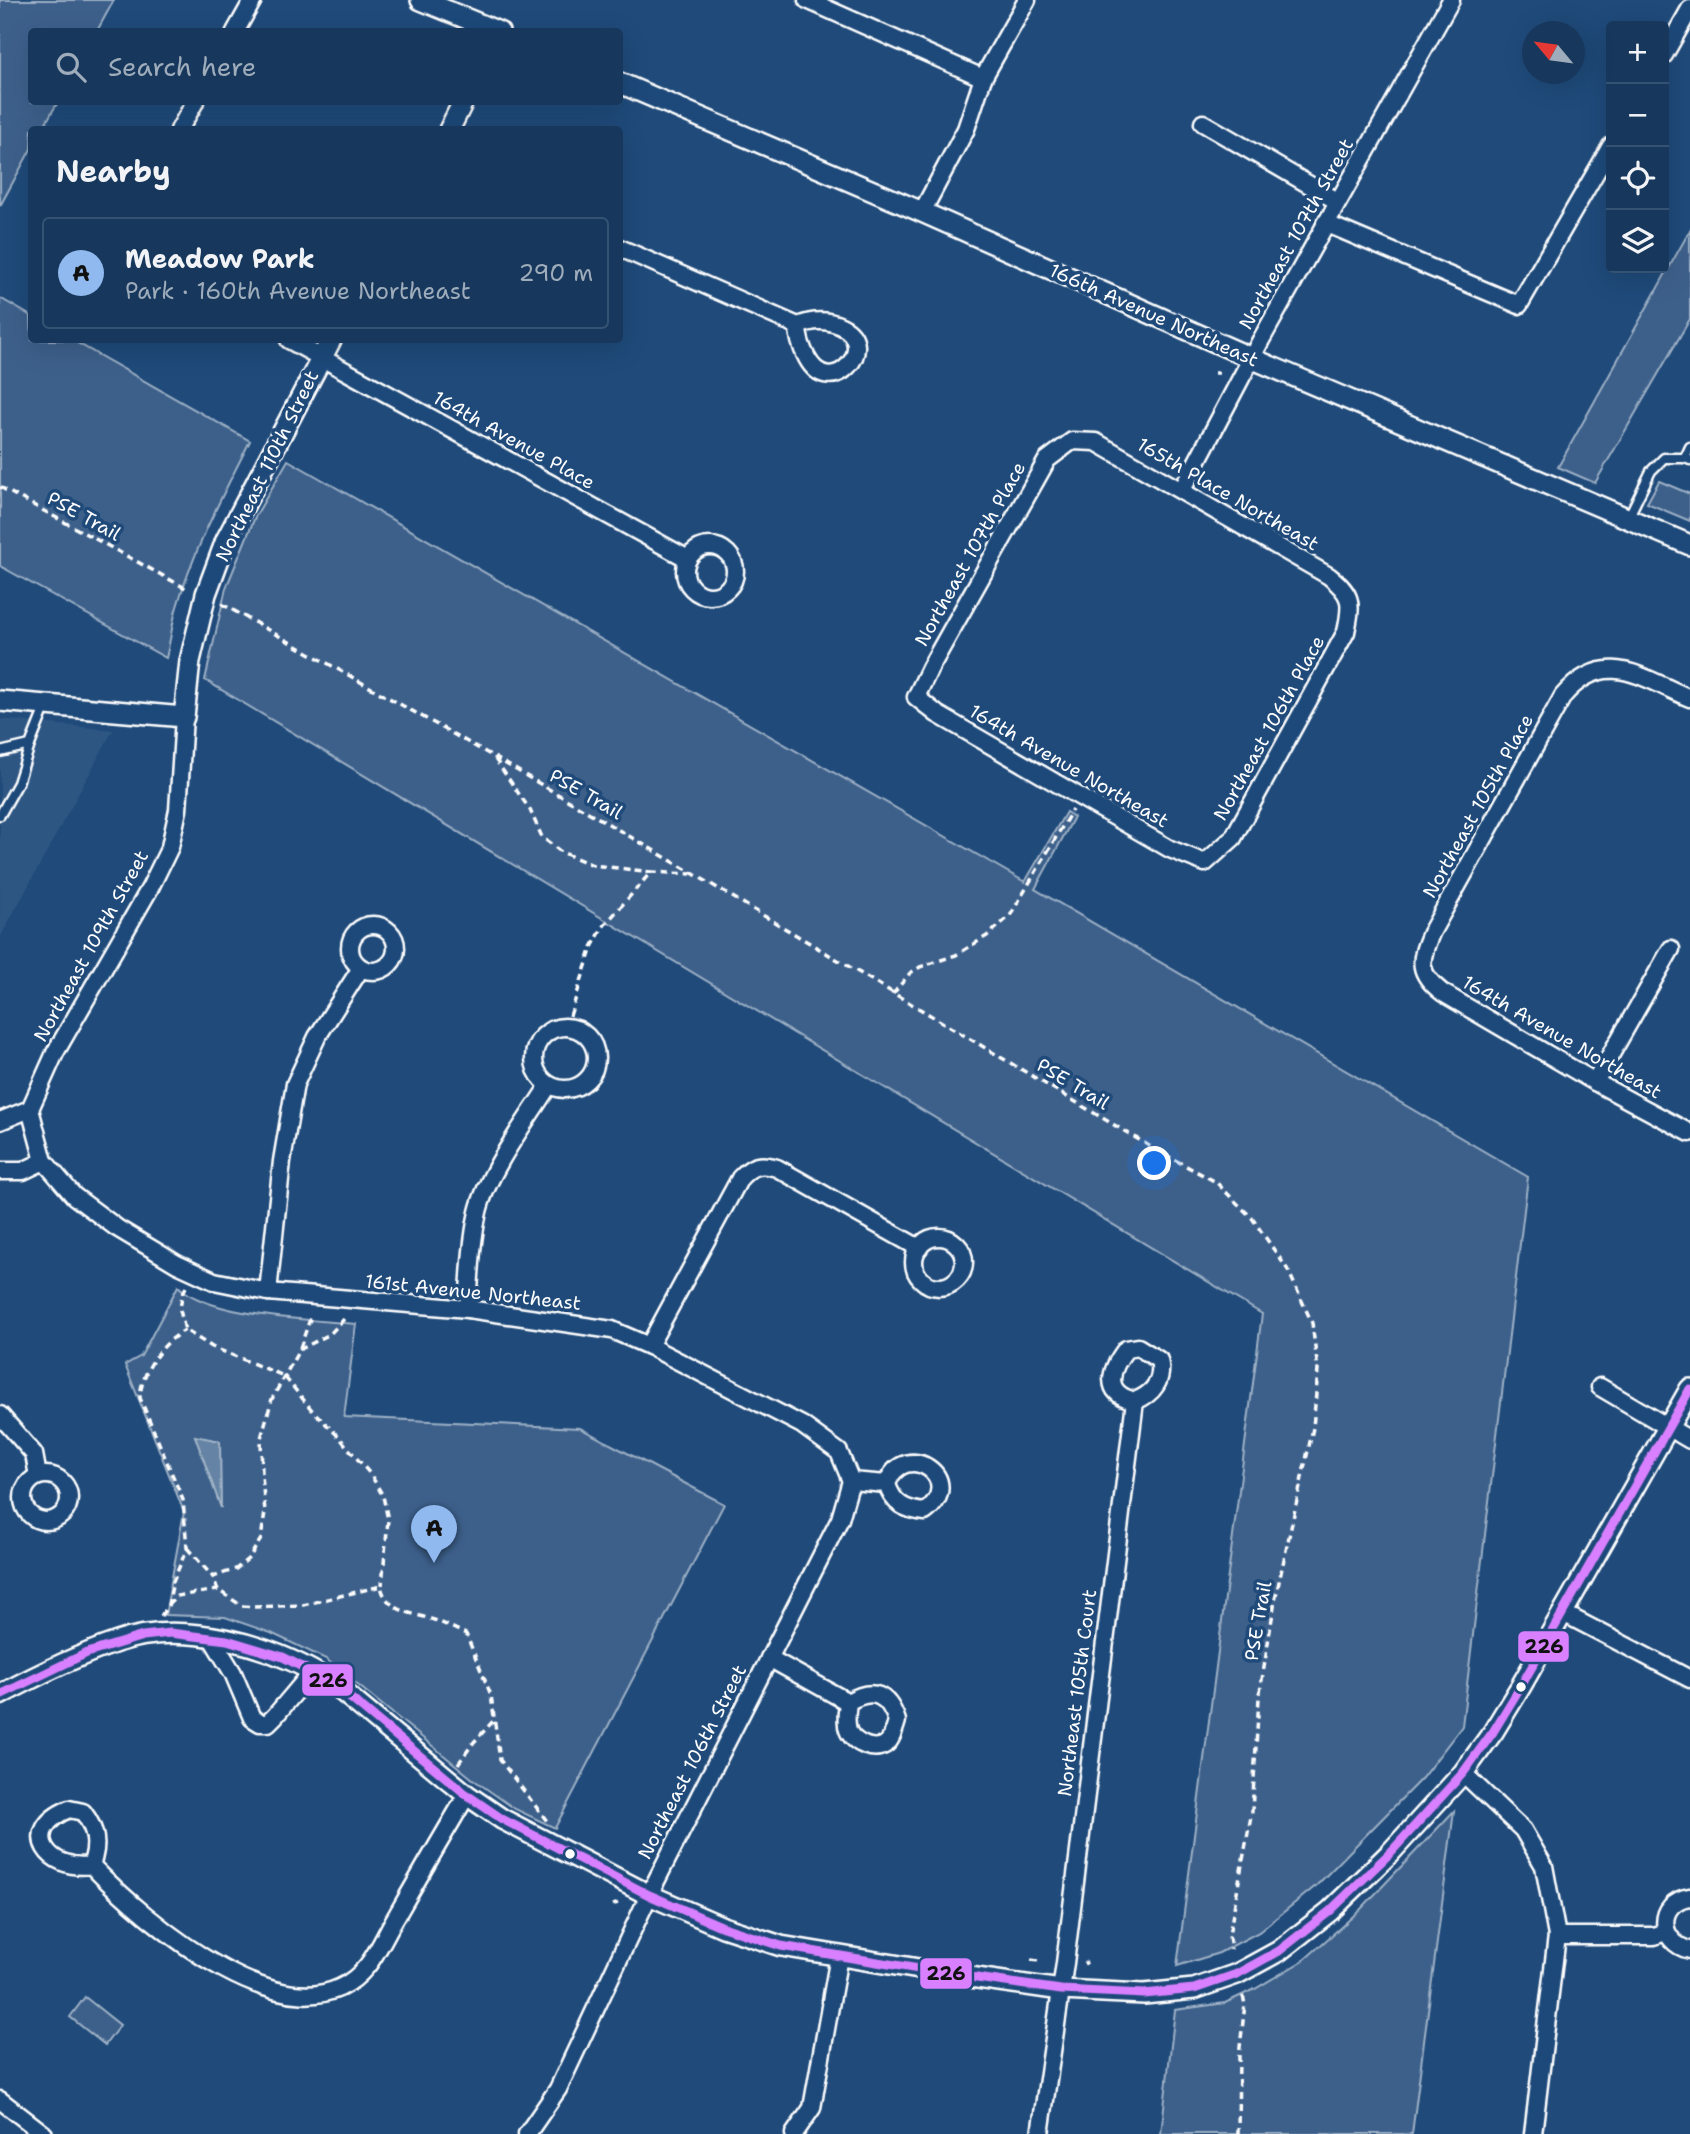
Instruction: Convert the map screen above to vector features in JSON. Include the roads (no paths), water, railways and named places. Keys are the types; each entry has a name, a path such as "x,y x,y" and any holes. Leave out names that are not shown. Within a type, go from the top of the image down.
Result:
{"street":[{"path":"237,28 253,0"},
{"path":"421,0 489,28"},
{"path":"807,0 982,78"},
{"path":"922,212 966,130 982,78 1027,0"},
{"name":"Northeast 107th Street","path":"1182,490 1337,201 1451,0"},
{"path":"1669,46 1690,9"},
{"name":"166th Avenue Northeast","path":"623,84 922,212 1251,358 1690,545"},
{"path":"181,126 193,105"},
{"path":"451,126 462,105"},
{"path":"1203,123 1337,201"},
{"path":"1325,223 1519,305 1610,147"},
{"path":"623,249 798,326"},
{"path":"294,343 321,358"},
{"name":"Northeast 110th Street","path":"184,717 190,661 206,594 226,540 329,343"},
{"name":"164th Avenue Place","path":"321,358 688,559"},
{"name":"165th Place Northeast","path":"1072,441 1096,442 1182,490 1329,576 1346,589 1350,603"},
{"name":"Northeast 107th Place","path":"916,697 1047,460 1072,441"},
{"name":"Northeast 106th Place","path":"1205,863 1233,838 1346,632 1350,603"},
{"name":"Northeast 105th Place","path":"1422,967 1423,951 1431,933 1563,696 1574,684 1586,674 1616,668 1690,698"},
{"name":"164th Avenue Northeast","path":"916,697 937,714 1170,849 1205,863"},
{"path":"0,701 184,717"},
{"name":"Northeast 109th Street","path":"30,1109 55,1053 150,888 170,847 178,810 184,717"},
{"path":"1595,1082 1671,949"},
{"name":"164th Avenue Northeast","path":"1422,967 1428,982 1443,993 1595,1082 1690,1133"},
{"path":"268,1292 282,1161 295,1084 317,1037 361,968"},
{"path":"468,1309 478,1210 495,1172 549,1085"},
{"path":"0,1121 30,1109"},
{"name":"161st Avenue Northeast","path":"30,1109 44,1161 74,1196 117,1228 177,1264 214,1281 268,1292 468,1309 612,1330 649,1346 802,1425 839,1452 851,1481"},
{"path":"0,1171 23,1171 44,1161"},
{"path":"649,1346 740,1178 750,1167 762,1164 778,1167 919,1248"},
{"path":"1600,1387 1690,1440"},
{"path":"0,1695 42,1673 119,1641 156,1634 177,1634 211,1637 254,1646 313,1671 331,1682 467,1795 502,1819 649,1895 723,1927 781,1945 839,1956 1061,1990 1144,1994 1194,1989 1237,1974 1279,1951 1330,1911 1390,1853 1463,1773 1493,1732 1690,1389"},
{"name":"Northeast 105th Court","path":"1040,2134 1061,1990 1135,1402"},
{"path":"0,1415 34,1454 38,1476"},
{"path":"851,1481 887,1484"},
{"name":"Northeast 106th Street","path":"527,2134 558,2088 649,1895 839,1519 851,1481"},
{"path":"1563,1613 1690,1679"},
{"path":"211,1637 233,1673 252,1718 260,1723 268,1723 313,1671"},
{"path":"769,1658 848,1702"},
{"path":"1463,1773 1522,1830 1544,1866 1557,1936 1533,2134"},
{"path":"91,1865 156,1925 216,1965 262,1987 312,1995 340,1988 366,1966 467,1795"},
{"path":"1690,1897 1670,1908 1665,1923 1666,1932 1675,1945 1690,1950"},
{"path":"1557,1936 1654,1936 1666,1932"},
{"path":"794,2134 812,2108 839,1956"},
{"path":"0,2100 44,2134"}],"lane":[{"path":"1628,518 1651,471 1664,458 1687,459 1690,447"},
{"path":"0,815 18,783 46,705"},
{"path":"0,752 30,745"}],"place":[{"name":"Meadow Park","path":"434,1563"}]}
